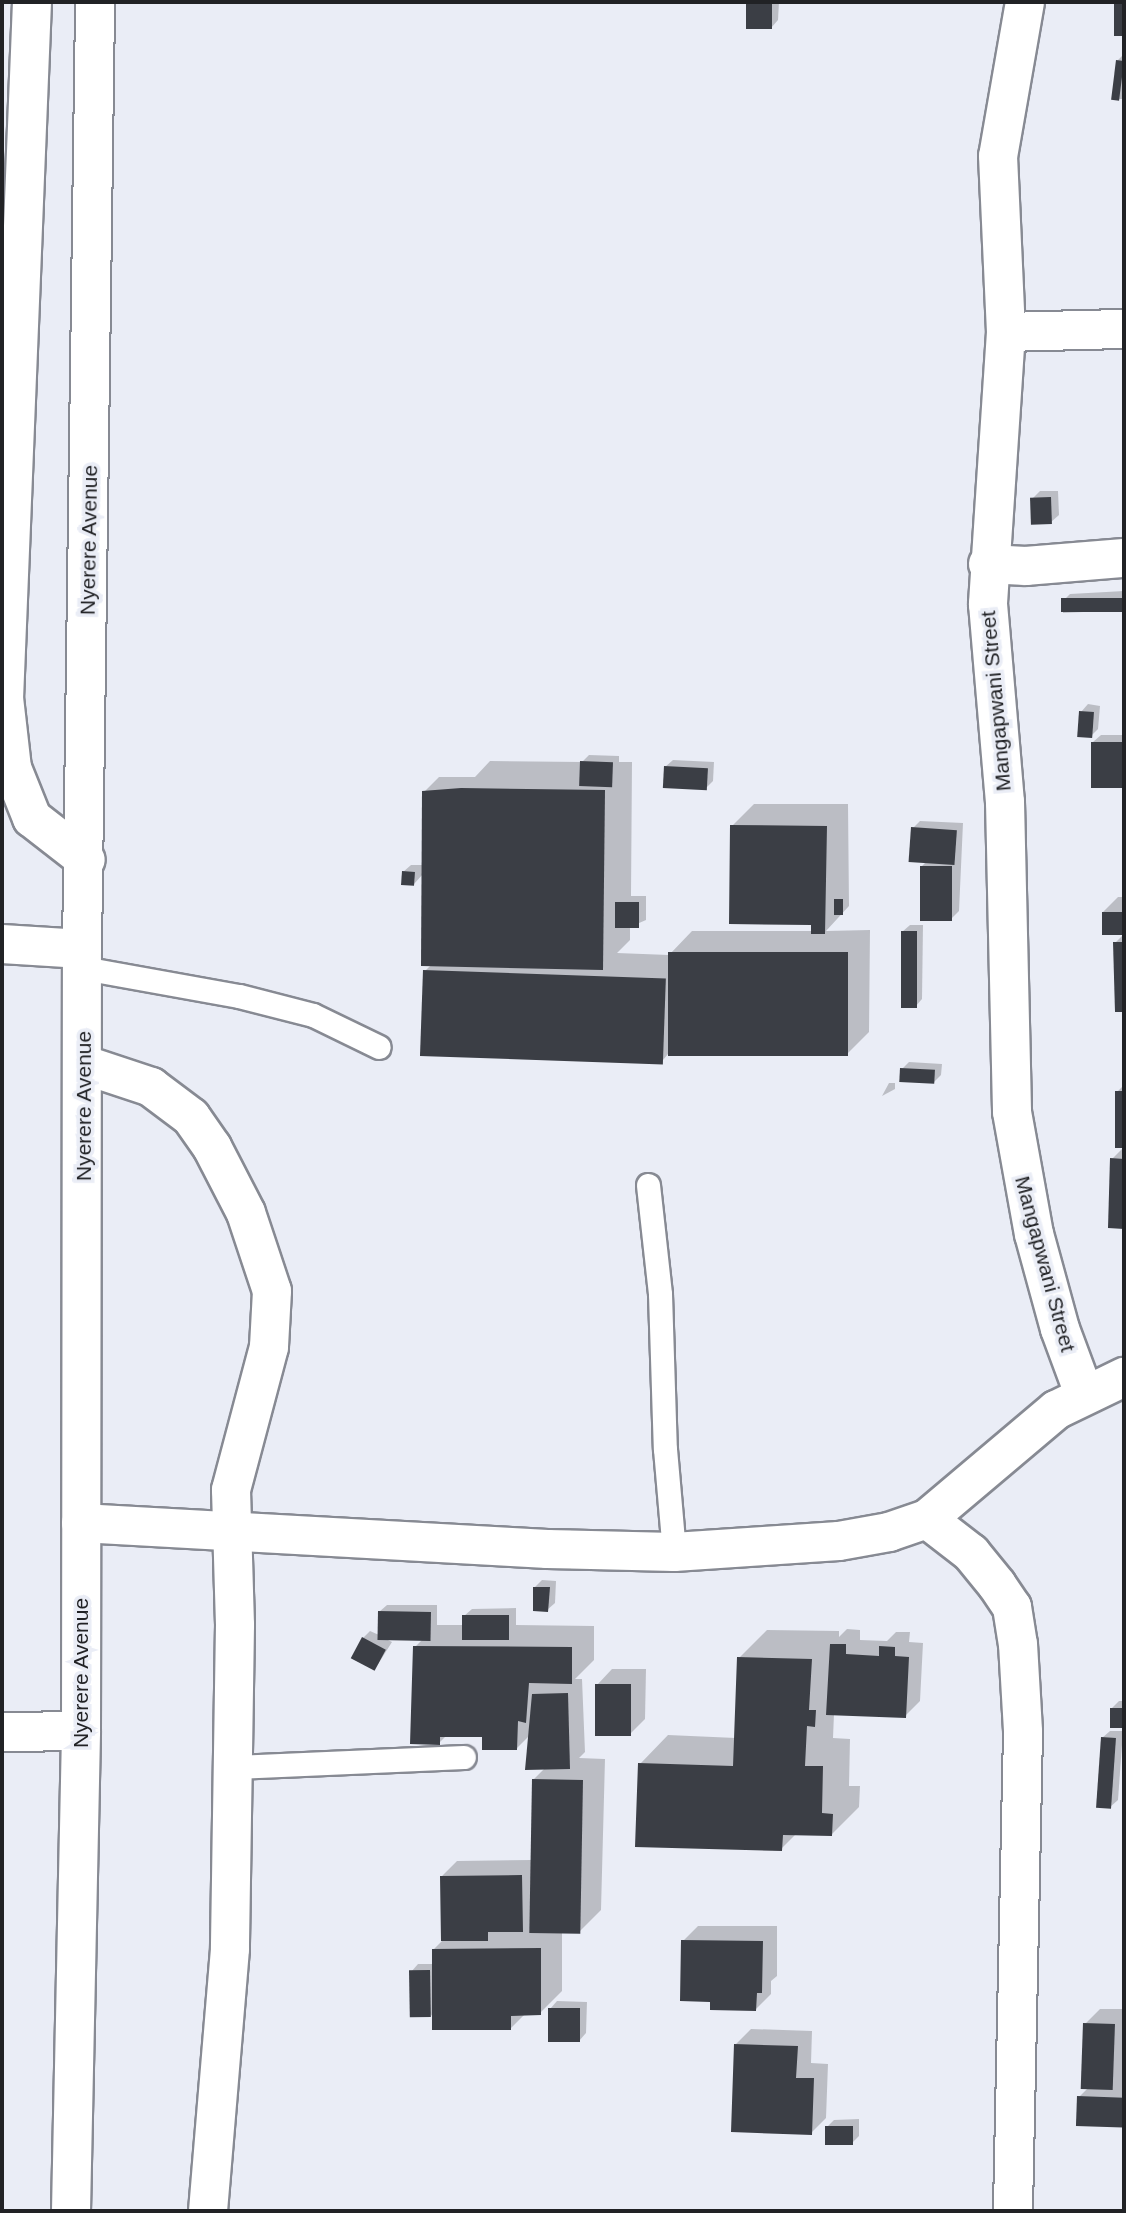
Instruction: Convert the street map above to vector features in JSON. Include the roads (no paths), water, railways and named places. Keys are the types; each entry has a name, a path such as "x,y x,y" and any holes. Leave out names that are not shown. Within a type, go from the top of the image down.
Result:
{"street":[{"path":"32,2 4,698 12,768 32,818 86,860"},
{"name":"Nyerere Avenue","path":"71,2211 81,1731 85,1065 83,958 95,2"},
{"name":"Mangapwani Street","path":"1025,2 998,156 1006,332 988,564 990,647 1005,802 1012,1112 1034,1234 1060,1329 1083,1394"},
{"path":"1006,332 1124,329"},
{"path":"988,564 1026,566 1124,558"},
{"path":"2,944 83,958"},
{"path":"85,1065 151,1087 191,1117 212,1147 246,1213 272,1292 269,1347 231,1490 234,1767 230,1950 208,2211"},
{"path":"81,1523 231,1534 674,1552 839,1541 889,1532 927,1519 1056,1410 1083,1394 1124,1377"},
{"path":"927,1519 971,1553 997,1585 1012,1607 1018,1644 1023,1732 1013,2211"},
{"path":"2,1732 81,1731"}],"lane":[{"path":"83,958 313,1015 379,1047"},
{"path":"648,1185 660,1294 664,1437 674,1552"},
{"path":"234,1767 464,1757"}]}
